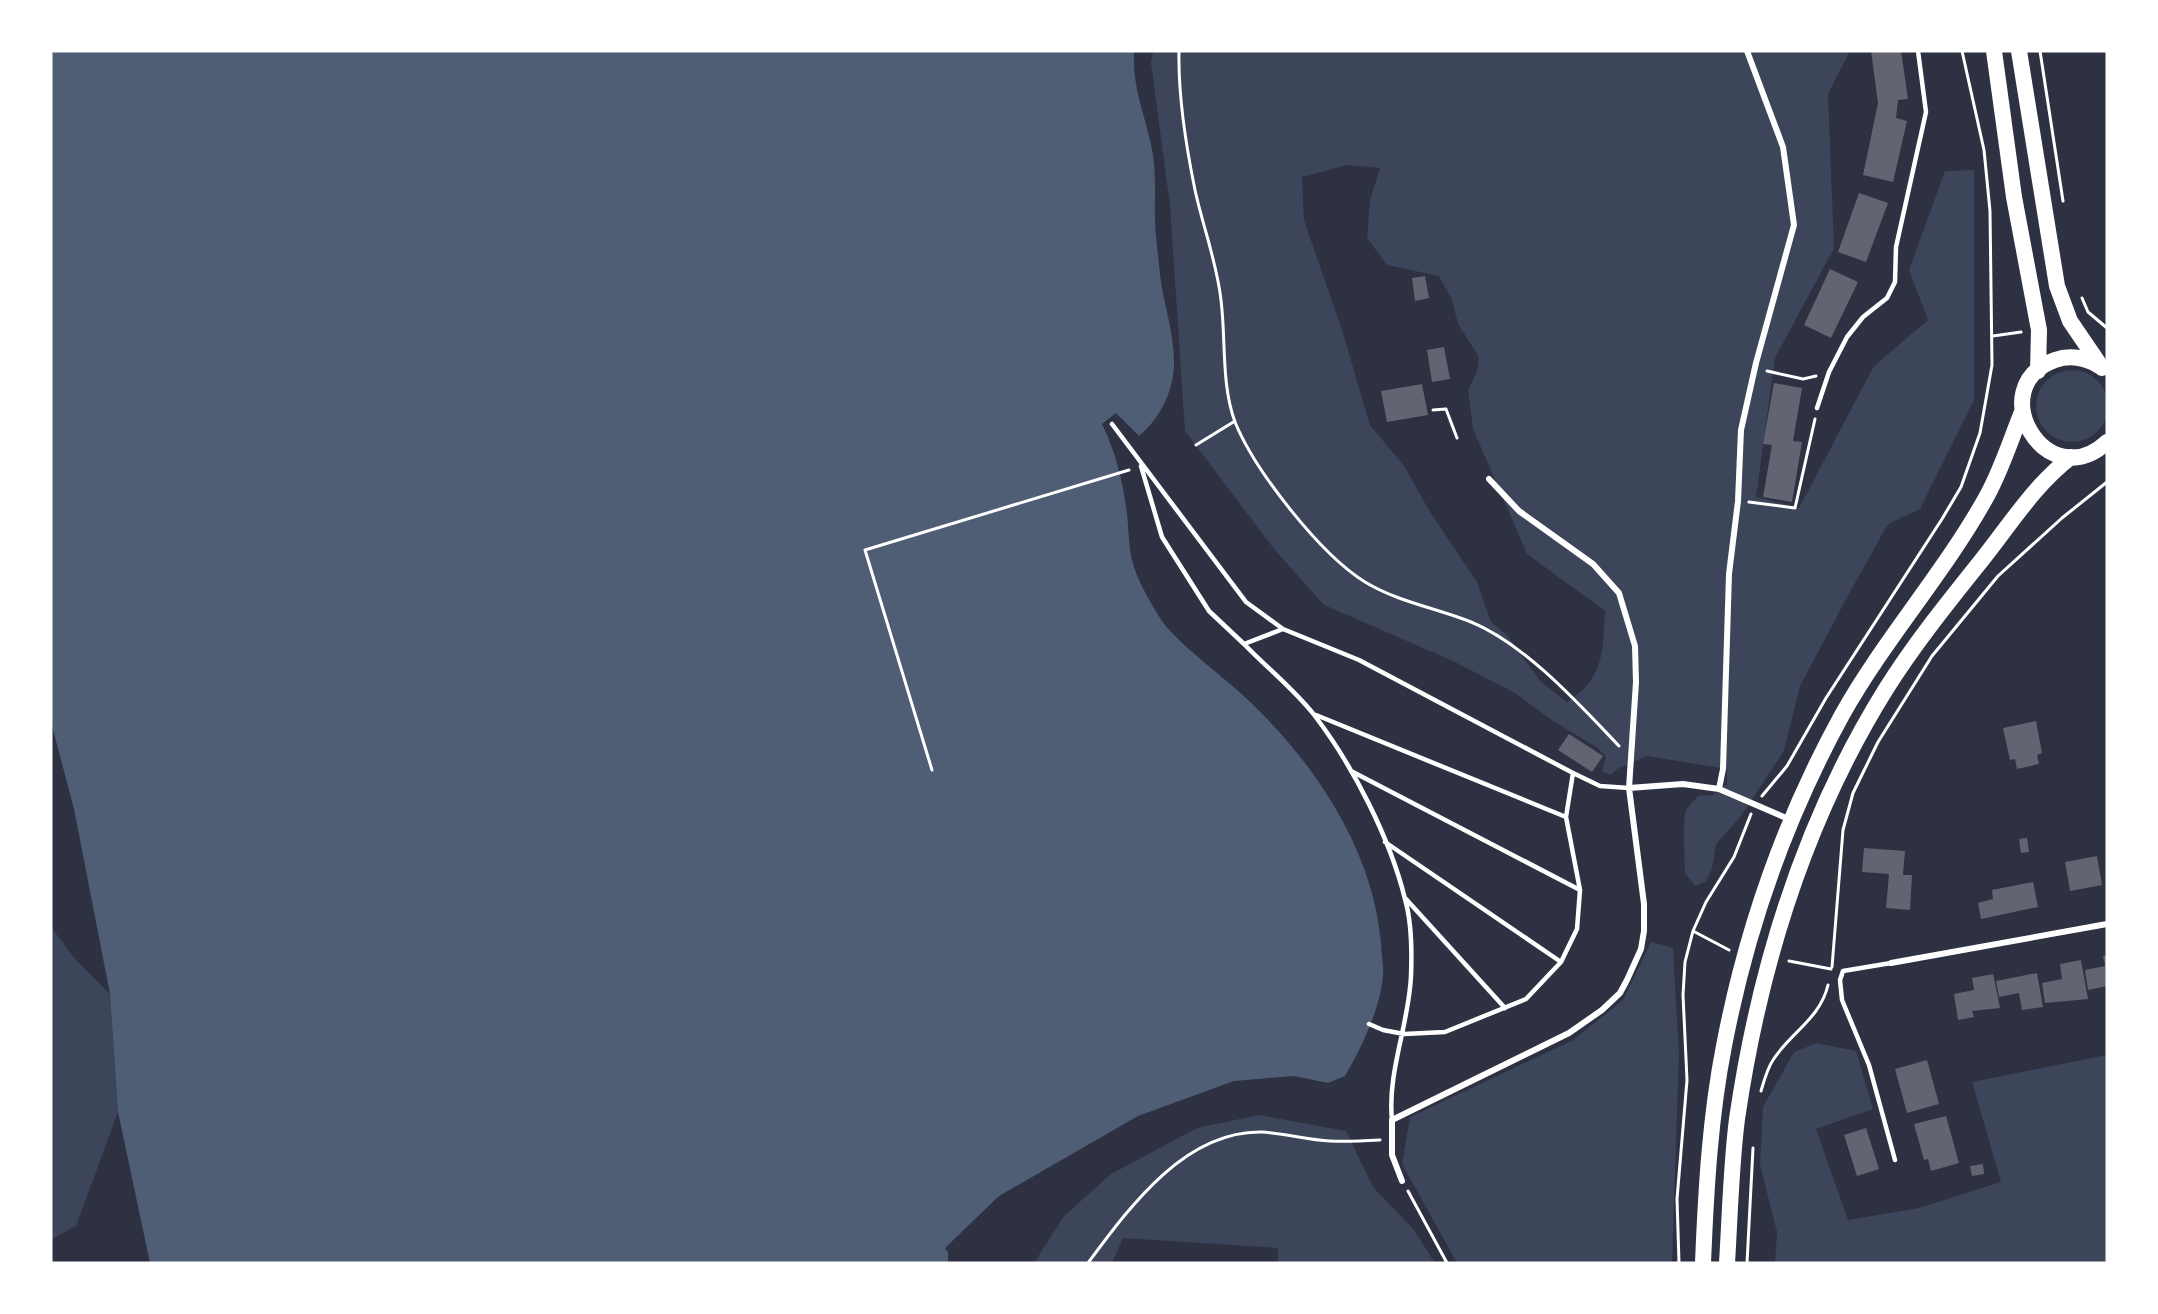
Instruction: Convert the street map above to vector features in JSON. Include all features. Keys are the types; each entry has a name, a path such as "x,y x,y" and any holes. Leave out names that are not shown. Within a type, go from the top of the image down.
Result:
{"highway":[{"path":"1994,51 2014,197 2039,330 2038,370"},
{"path":"2019,51 2057,286 2070,321 2105,370"},
{"path":"1703,1263 1710,1152 1724,1046 1762,901 1791,820 1824,750 1859,687 1988,493 2022,412 2025,390 2038,370 2055,360 2068,357 2088,360 2105,370"},
{"path":"2022,412 2027,428 2036,441 2056,454 2072,457 2092,453 2107,442"},
{"path":"1727,1263 1737,1121 1747,1057 1778,930 1812,834 1855,743 1907,656 2039,485 2072,457"}],"street":[{"path":"1719,789 1725,748 1723,708 1729,574 1738,501 1741,430 1756,363 1794,225 1783,147 1747,51"},
{"path":"1402,1181 1392,1155 1392,1120 1569,1033 1602,1010 1620,993 1641,949 1645,919 1629,788 1636,682 1635,646 1619,593 1593,564 1520,511 1489,479"},
{"path":"1629,788 1683,784 1719,789 1791,820"},
{"path":"1891,963 2107,924"}],"lane":[{"path":"1818,408 1829,372 1847,337 1863,317 1887,298 1895,282 1896,247 1926,112 1918,51"},
{"path":"1112,424 1246,602 1283,628 1359,660 1573,774 1600,786 1629,788"},
{"path":"1140,461 1162,537 1209,611 1315,715 1377,818 1406,899 1411,937 1411,978 1404,1034 1390,1104 1392,1120"},
{"path":"1244,645 1283,628"},
{"path":"1315,715 1566,817"},
{"path":"1349,770 1580,890"},
{"path":"1369,1024 1383,1030 1404,1034 1446,1032 1526,999 1561,962 1577,929 1580,890 1566,817 1573,774"},
{"path":"1384,841 1561,962"},
{"path":"1406,899 1505,1008"},
{"path":"1891,963 1843,971 1840,980 1842,1000 1869,1065 1895,1160"}],"path":[{"path":"1179,51 1178,75 1195,189 1221,298 1227,375 1235,421 1266,477 1330,556 1365,582 1415,605 1472,623 1529,657 1631,759"},
{"path":"1679,1263 1677,1199 1687,1049 1683,995 1685,962 1693,931 1706,902 1734,857 1747,820 1787,766 1826,699 1961,487 1972,460 1986,404 1992,365 1990,211 1984,150 1962,51"},
{"path":"2040,51 2063,205"},
{"path":"2080,293 2088,312 2107,328"},
{"path":"1756,363 1769,372 1803,379 1829,372"},
{"path":"1738,501 1795,508 1818,408"},
{"path":"1433,410 1446,409 1457,438"},
{"path":"1196,445 1235,421"},
{"path":"932,770 865,550 1129,470"},
{"path":"1757,1101 1773,1061 1814,1016 1826,996 1832,969 1843,830 1853,793 1878,742 1932,656 1998,576 2062,518 2107,482"},
{"path":"1693,931 1730,951"},
{"path":"1789,961 1832,969"},
{"path":"1088,1263 1128,1210 1180,1161 1201,1148 1240,1134 1262,1132 1330,1141 1391,1140"},
{"path":"1747,1263 1754,1137"},
{"path":"1402,1181 1447,1263"}],"shaded area":[{"path":"51,51 1134,51 1135,76 1153,156 1156,237 1161,282 1173,344 1174,370 1164,405 1139,436 1116,413 1102,424 1111,444 1120,475 1134,567 1160,618 1176,637 1246,698 1295,750 1336,809 1353,841 1366,874 1376,908 1383,975 1369,1027 1345,1076 1328,1083 1294,1076 1234,1081 1138,1116 999,1196 945,1248 948,1252 948,1263 150,1263 118,1112 110,994 74,809 51,722"},
{"path":"1153,51 1850,51 1828,94 1834,248 1775,358 1756,497 1799,508 1874,366 1928,320 1909,270 1945,171 1974,170 1974,400 1920,509 1888,524 1800,686 1784,751 1741,816 1716,844 1712,869 1706,881 1695,886 1685,873 1685,816 1688,807 1698,796 1713,795 1727,784 1727,769 1647,756 1617,769 1610,775 1602,771 1606,757 1598,748 1553,721 1515,693 1453,661 1324,605 1274,549 1185,431 1170,206 1151,63","holes":["1347,165 1380,168 1370,200 1367,238 1387,265 1439,276 1452,300 1458,324 1479,357 1477,372 1468,390 1473,429 1527,554 1605,611 1602,651 1595,674 1588,684 1567,702 1541,682 1506,634 1491,622 1477,582 1430,512 1404,466 1370,425 1342,330 1304,220 1302,177"]},
{"path":"2072,370 2086,373 2098,380 2105,392 2108,406 2105,420 2098,432 2086,439 2072,442 2058,439 2046,432 2039,420 2036,406 2039,392 2046,380 2058,373"},
{"path":"51,927 75,959 110,994 118,1112 76,1226 51,1240"},
{"path":"1651,942 1673,948 1679,1053 1672,1263 1457,1263 1402,1164 1410,1117 1573,1040 1623,1000"},
{"path":"1817,1043 1856,1051 1873,1109 1816,1129 1848,1220 1919,1208 2001,1182 1972,1082 2107,1055 2107,1263 1775,1263 1777,1232 1760,1165 1763,1107 1794,1052"},
{"path":"1259,1115 1346,1131 1373,1187 1414,1230 1435,1263 1278,1263 1278,1248 1123,1238 1112,1263 1034,1263 1064,1216 1111,1174 1197,1128"}],"building":[{"path":"1871,51 1901,51 1908,99 1898,100 1896,118 1907,121 1893,182 1863,175 1878,103"},
{"path":"1859,193 1888,203 1866,262 1838,252"},
{"path":"1830,269 1858,282 1831,338 1804,325"},
{"path":"1425,276 1429,298 1415,301 1412,278"},
{"path":"1444,347 1450,379 1432,382 1427,350"},
{"path":"1774,383 1802,388 1793,441 1802,442 1792,502 1763,497 1772,445 1763,444"},
{"path":"1422,384 1428,415 1387,422 1381,391"},
{"path":"2036,721 2042,753 2037,755 2039,764 2017,769 2015,759 2010,760 2003,728"},
{"path":"1569,734 1603,756 1592,772 1558,750"},
{"path":"2027,838 2029,852 2021,853 2019,839"},
{"path":"1864,848 1905,851 1903,875 1912,875 1910,910 1886,908 1889,874 1862,872"},
{"path":"2097,856 2102,885 2070,891 2065,862"},
{"path":"2033,882 2038,907 1981,919 1978,903 1993,899 1992,890"},
{"path":"2107,955 2107,986 2088,990 2085,970 2105,966 2103,956"},
{"path":"2081,960 2088,999 2045,1003 2042,983 2062,979 2060,964"},
{"path":"2037,973 2043,1007 2022,1010 2019,993 1999,997 1996,981"},
{"path":"1993,974 2000,1008 1972,1011 1974,1017 1958,1020 1954,994 1974,990 1972,978"},
{"path":"1927,1060 1939,1104 1907,1113 1895,1069"},
{"path":"1946,1116 1959,1163 1931,1171 1928,1159 1924,1160 1914,1124"},
{"path":"1866,1128 1879,1169 1857,1176 1844,1135"},
{"path":"1983,1164 1984,1174 1972,1176 1970,1166"}]}
